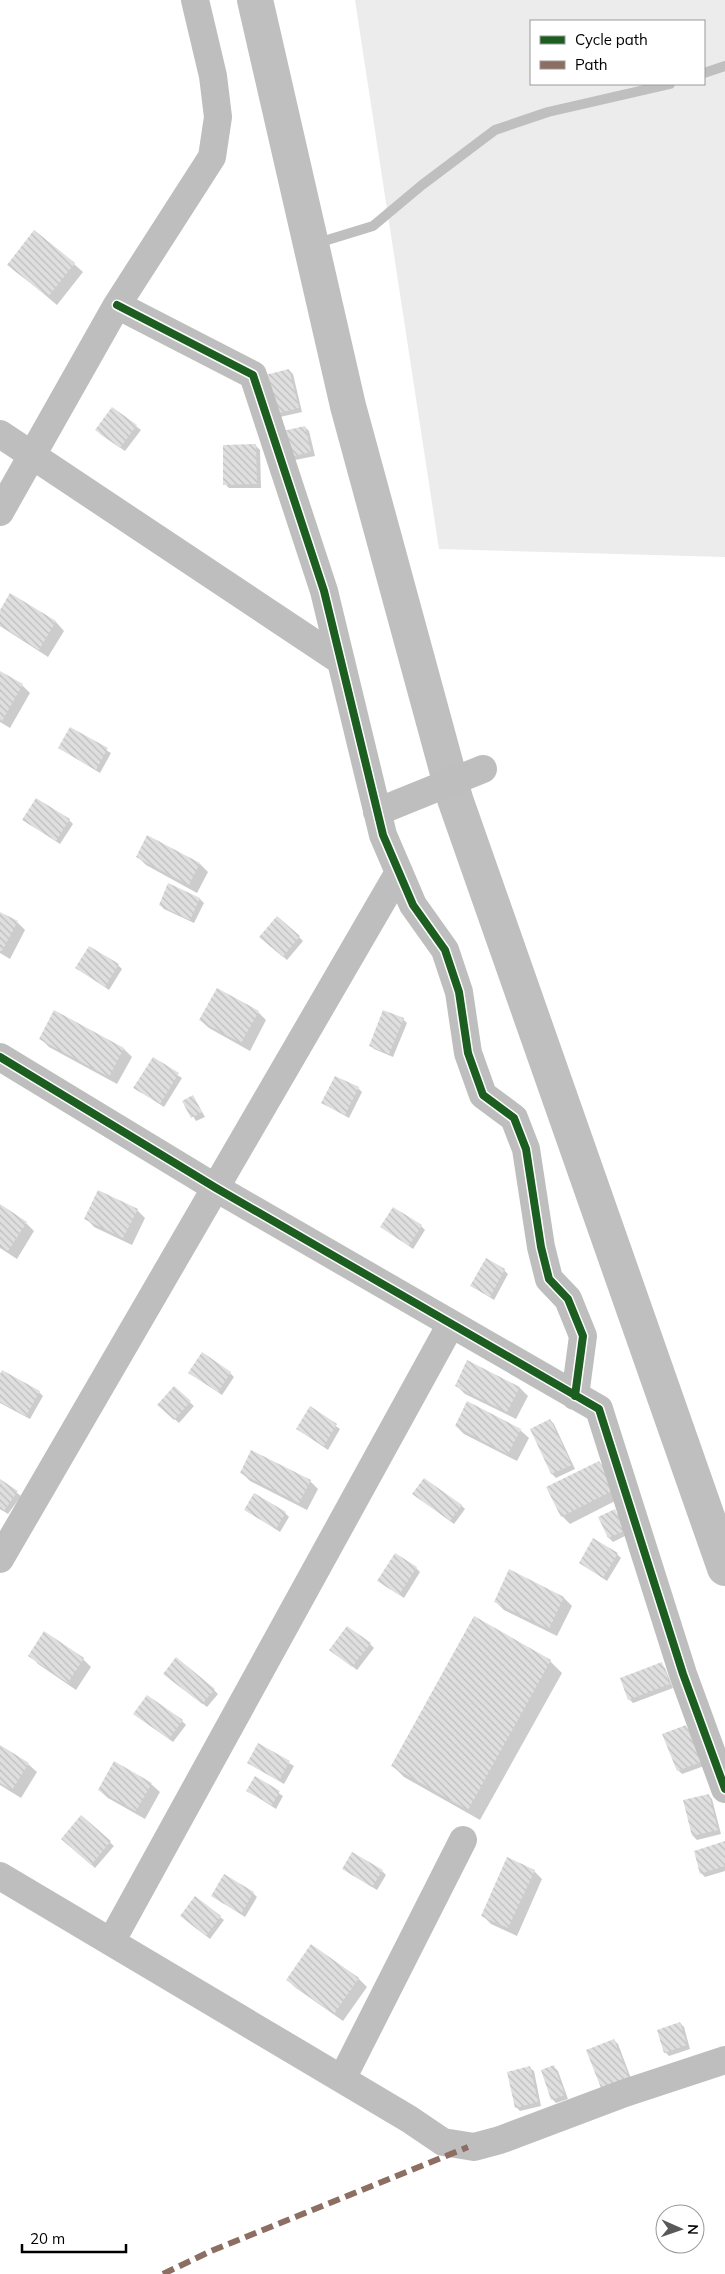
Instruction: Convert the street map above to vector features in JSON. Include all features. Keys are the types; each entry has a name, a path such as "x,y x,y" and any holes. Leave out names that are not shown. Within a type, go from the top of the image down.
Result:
{"street":[{"path":"0,512 117,305 212,157 218,117 214,76 195,0"},
{"path":"117,305 253,376 324,591 383,835 413,905 445,950 459,992 468,1053 483,1095 514,1118 526,1149 541,1247 549,1279 568,1299 583,1336 575,1396"},
{"path":"0,434 341,661"},
{"path":"377,812 483,769"},
{"path":"0,1559 399,872"},
{"path":"0,1057 216,1188 599,1409 683,1674 725,1789"},
{"path":"112,1942 451,1324"},
{"path":"342,2079 463,1840"},
{"path":"0,1876 342,2079 443,2142 474,2147 500,2140 625,2093 725,2060"}],"shaded area":[{"path":"355,0 725,0 725,557 439,549"}],"building":[{"path":"34,230 75,263 48,297 7,265"},
{"path":"289,369 299,408 275,414 265,375"},
{"path":"112,407 137,425 120,448 95,430"},
{"path":"305,426 311,452 289,457 283,431"},
{"path":"256,444 257,484 223,485 223,445"},
{"path":"10,593 56,621 39,650 0,625 0,610"},
{"path":"0,671 23,684 2,721 0,720"},
{"path":"70,727 108,748 96,770 58,748"},
{"path":"36,798 70,819 56,841 22,820"},
{"path":"147,835 200,863 189,885 136,857"},
{"path":"168,883 200,898 190,920 159,905"},
{"path":"0,912 18,921 2,951 0,951"},
{"path":"277,916 300,936 283,957 259,937"},
{"path":"89,946 119,964 105,987 75,968"},
{"path":"217,988 259,1011 241,1043 199,1020"},
{"path":"54,1010 124,1048 109,1077 39,1039"},
{"path":"383,1010 404,1018 389,1054 369,1046"},
{"path":"153,1057 179,1073 160,1104 133,1088"},
{"path":"335,1076 359,1087 345,1115 321,1103"},
{"path":"193,1095 202,1112 191,1118 182,1101"},
{"path":"98,1190 138,1209 123,1238 84,1219"},
{"path":"0,1204 27,1222 8,1251 0,1246"},
{"path":"393,1207 422,1225 409,1246 380,1227"},
{"path":"486,1258 505,1269 490,1297 470,1286"},
{"path":"202,1352 231,1372 218,1392 188,1373"},
{"path":"467,1360 520,1387 507,1412 455,1386"},
{"path":"2,1370 40,1391 26,1416 0,1402 0,1374"},
{"path":"174,1386 191,1401 174,1420 157,1405"},
{"path":"467,1401 521,1429 508,1454 455,1426"},
{"path":"310,1406 337,1424 324,1446 296,1429"},
{"path":"550,1419 572,1465 551,1474 530,1429"},
{"path":"251,1450 311,1480 299,1503 240,1473"},
{"path":"599,1461 614,1490 561,1517 546,1487"},
{"path":"424,1478 462,1505 450,1521 412,1494"},
{"path":"0,1479 18,1491 4,1511 0,1509"},
{"path":"254,1493 286,1512 276,1529 244,1510"},
{"path":"615,1509 624,1531 608,1538 598,1517"},
{"path":"593,1538 618,1553 603,1578 579,1563"},
{"path":"395,1553 417,1567 399,1595 377,1581"},
{"path":"509,1569 564,1597 549,1629 494,1602"},
{"path":"474,1616 551,1660 468,1810 391,1766"},
{"path":"347,1626 371,1643 352,1667 329,1650"},
{"path":"44,1631 84,1658 68,1683 28,1656"},
{"path":"176,1657 215,1689 202,1704 163,1674"},
{"path":"662,1662 670,1684 628,1700 620,1678"},
{"path":"147,1695 183,1720 169,1739 133,1714"},
{"path":"686,1725 701,1762 677,1771 662,1734"},
{"path":"258,1743 290,1761 279,1781 247,1763"},
{"path":"0,1745 29,1763 12,1790 0,1783"},
{"path":"114,1761 152,1783 136,1811 98,1790"},
{"path":"255,1776 280,1791 272,1805 246,1791"},
{"path":"709,1794 718,1830 692,1836 683,1800"},
{"path":"81,1815 111,1841 91,1865 61,1839"},
{"path":"725,1841 725,1866 700,1874 694,1851"},
{"path":"352,1852 383,1870 372,1887 342,1869"},
{"path":"507,1857 535,1870 508,1928 481,1916"},
{"path":"224,1874 254,1892 241,1914 211,1896"},
{"path":"195,1896 221,1916 206,1936 180,1916"},
{"path":"311,1944 359,1978 334,2014 286,1980"},
{"path":"680,2022 687,2045 664,2053 657,2030"},
{"path":"614,2039 629,2077 601,2088 586,2050"},
{"path":"554,2065 565,2095 551,2100 541,2070"},
{"path":"530,2066 538,2102 515,2108 507,2072"}],"waterway":[{"path":"255,0 348,406 455,799 725,1568"},
{"path":"705,73 725,66"},
{"path":"311,245 373,226 422,185 495,130 548,112 666,85"}],"marked path":[{"path":"163,2274 211,2251 468,2147"}],"cycle path":[{"path":"117,305 253,375 324,591 383,835 413,905 445,950 459,992 468,1053 483,1095 514,1118 526,1149 541,1247 549,1279 568,1299 583,1336 575,1396"},
{"path":"0,1057 216,1188 599,1409 683,1674 725,1789"}]}
